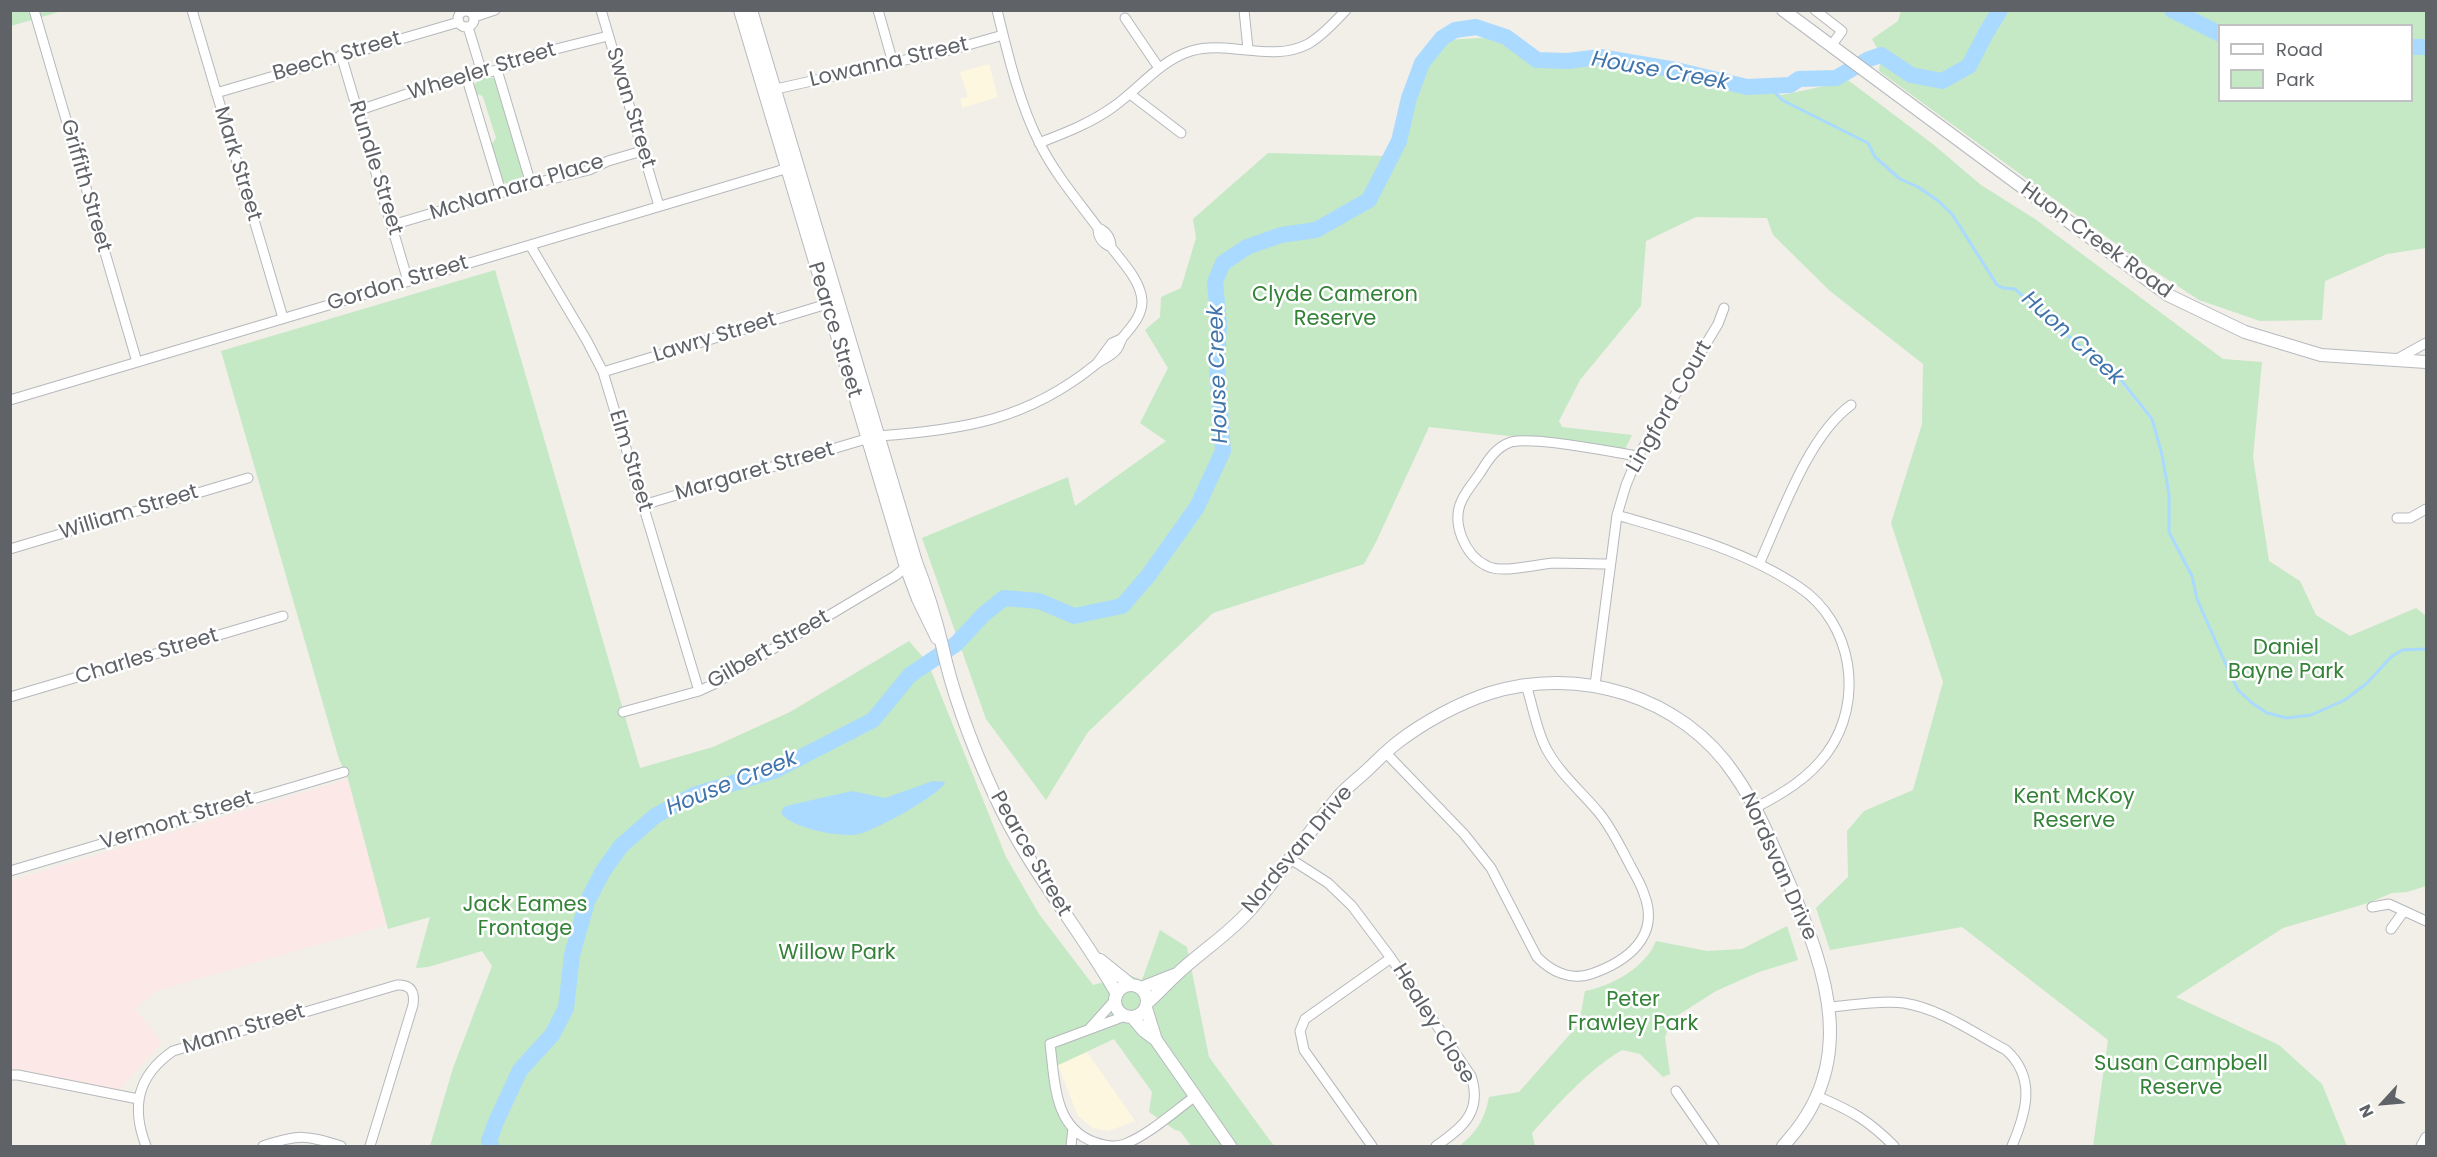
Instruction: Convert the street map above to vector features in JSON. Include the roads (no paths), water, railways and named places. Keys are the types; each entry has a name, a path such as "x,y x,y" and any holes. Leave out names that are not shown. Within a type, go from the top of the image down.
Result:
{"street":[{"name":"Griffith Street","path":"34,10 136,362"},
{"name":"Mark Street","path":"192,10 283,318"},
{"path":"474,17 495,10"},
{"name":"Swan Street","path":"601,10 659,206"},
{"name":"Pearce Street","path":"740,10 770,91"},
{"name":"Pearce Street","path":"751,10 770,91 827,304 872,437"},
{"path":"878,10 893,63"},
{"name":"Margaret Street","path":"643,505 872,437 962,428 1020,411 1066,387 1098,362 1112,343 1121,339 1139,314 1142,298 1135,279 1111,247 1111,240 1104,230 1098,228 1039,143 1020,95 997,10"},
{"path":"1244,10 1248,49"},
{"path":"1039,143 1095,119 1130,94 1159,68 1189,52 1206,48 1280,51 1307,44 1323,33 1346,10"},
{"name":"Huon Creek Road","path":"1783,10 2168,295 2245,332 2321,355 2427,362"},
{"path":"1815,10 1842,31 1831,46"},
{"path":"464,11 470,12 474,17 473,23 468,27 463,27 459,22 459,16 464,11"},
{"path":"1125,18 1159,68"},
{"name":"Beech Street","path":"216,93 459,22"},
{"path":"468,27 482,73"},
{"name":"Lowanna Street","path":"770,91 1003,35"},
{"name":"Wheeler Street","path":"357,111 429,87 497,70 532,56 608,36"},
{"name":"Rundle Street","path":"341,56 408,281"},
{"path":"497,70 531,184"},
{"path":"466,79 501,192"},
{"path":"1130,94 1181,133"},
{"name":"McNamara Place","path":"392,225 501,192 586,171 608,161 642,151"},
{"name":"Gordon Street","path":"10,400 791,167"},
{"name":"Pearce Street","path":"791,167 911,565 932,630 941,644 981,764 1008,823 1046,886 1094,955 1116,997"},
{"name":"Elm Street","path":"530,245 603,372 699,691"},
{"name":"Lawry Street","path":"603,372 827,304"},
{"name":"Lingford Court","path":"1595,685 1617,515 1638,456 1718,324 1724,308"},
{"path":"2395,360 2427,343"},
{"path":"1759,564 1797,481 1821,436 1839,414 1851,405"},
{"path":"1609,564 1552,563 1499,568 1487,566 1476,559 1466,546 1458,525 1459,510 1462,500 1491,457 1501,447 1512,442 1557,444 1638,456"},
{"name":"William Street","path":"10,549 248,478"},
{"path":"2397,518 2410,518 2427,509"},
{"path":"1617,515 1695,537 1759,564 1812,597 1839,633 1846,652 1851,696 1846,716 1828,753 1795,785 1755,808"},
{"name":"Gilbert Street","path":"623,712 699,691 911,565"},
{"name":"Charles Street","path":"10,697 283,616"},
{"name":"Nordsvan Drive","path":"1147,1006 1176,975 1213,945 1249,910 1337,797 1398,742 1447,712 1488,694 1526,685 1568,683 1595,685 1629,694 1659,707 1688,725 1712,747 1734,773 1755,808 1812,942 1830,1007 1829,1054 1819,1097 1784,1146"},
{"path":"1386,753 1464,834 1491,868 1537,957 1548,967 1560,973 1585,976 1606,968 1629,955 1641,942 1647,922 1645,895 1602,816 1547,751 1526,685"},
{"name":"Vermont Street","path":"10,871 344,772"},
{"name":"Healey Close","path":"1289,858 1329,883 1352,906 1391,958 1471,1076 1475,1087 1475,1101 1464,1123 1436,1146"},
{"path":"2372,907 2386,903 2427,921"},
{"path":"2391,929 2404,911"},
{"name":"Pearce Street","path":"1094,955 1136,986"},
{"name":"Healey Close","path":"1372,1146 1304,1050 1300,1031 1305,1019 1317,1008 1391,958"},
{"name":"Nordsvan Drive","path":"1136,986 1176,975"},
{"name":"Mann Street","path":"138,1099 153,1068 168,1055 183,1047 397,985 405,985 412,989 415,996 370,1146"},
{"path":"1088,1030 1122,988 1136,986 1146,994 1156,1040 1230,1146"},
{"path":"1116,997 1117,1010 1156,1040"},
{"path":"1830,1007 1902,1003 1921,1007 1940,1014 2006,1050 2021,1069 2028,1091 2022,1121 2012,1146"},
{"path":"1147,1006 1143,1013 1050,1044 1051,1070 1064,1117 1072,1128 1088,1139 1100,1144 1118,1146 1136,1139 1194,1097"},
{"path":"10,1075 138,1099 138,1118 146,1146"},
{"path":"1676,1091 1714,1146"},
{"path":"1819,1097 1855,1112 1894,1146"},
{"path":"1071,1146 1072,1128"},
{"path":"263,1146 287,1138 308,1136 341,1146"},
{"path":"2421,1146 2427,1137"}],"water":[{"path":"933,781 945,782 932,795 906,811 859,834 841,835 806,828 795,824 781,813 784,807 790,805 852,791 885,798"}],"waterway":[{"name":"House Creek","path":"491,1146 489,1141 495,1124 520,1070 552,1035 566,1008 572,955 587,902 603,871 621,846 655,816 694,795 776,770 873,720 910,675 956,644 983,615 1004,598 1039,601 1074,616 1122,606 1148,576 1197,507 1223,451 1217,366 1219,325 1215,282 1223,263 1247,247 1281,235 1316,230 1369,200 1399,141 1409,98 1422,63 1442,38 1455,30 1476,27 1506,37 1537,60 1568,61 1600,57 1676,70 1747,87 1790,85 1799,79 1836,78 1869,59 1881,55 1911,75 1942,81 1969,66 2000,10"},
{"name":"House Creek","path":"2172,10 2218,33"},
{"name":"House Creek","path":"2413,47 2426,47"},
{"name":"Huon Creek","path":"1769,86 1782,100 1868,143 1875,157 1900,179 1918,187 1937,200 1952,214 1997,285 2015,289 2091,356 2112,369 2152,419 2169,494 2169,532 2192,576 2197,599 2238,690 2252,703 2267,713 2287,718 2311,715 2345,700 2367,683 2391,657 2402,650 2426,649"}],"park label":[{"name":"Clyde Cameron Reserve","path":"1335,308"},
{"name":"Daniel Bayne Park","path":"2286,661"},
{"name":"Kent McKoy Reserve","path":"2074,810"},
{"name":"Jack Eames Frontage","path":"525,918"},
{"name":"Willow Park","path":"837,954"},
{"name":"Peter Frawley Park","path":"1633,1013"},
{"name":"Susan Campbell Reserve","path":"2181,1077"}]}
